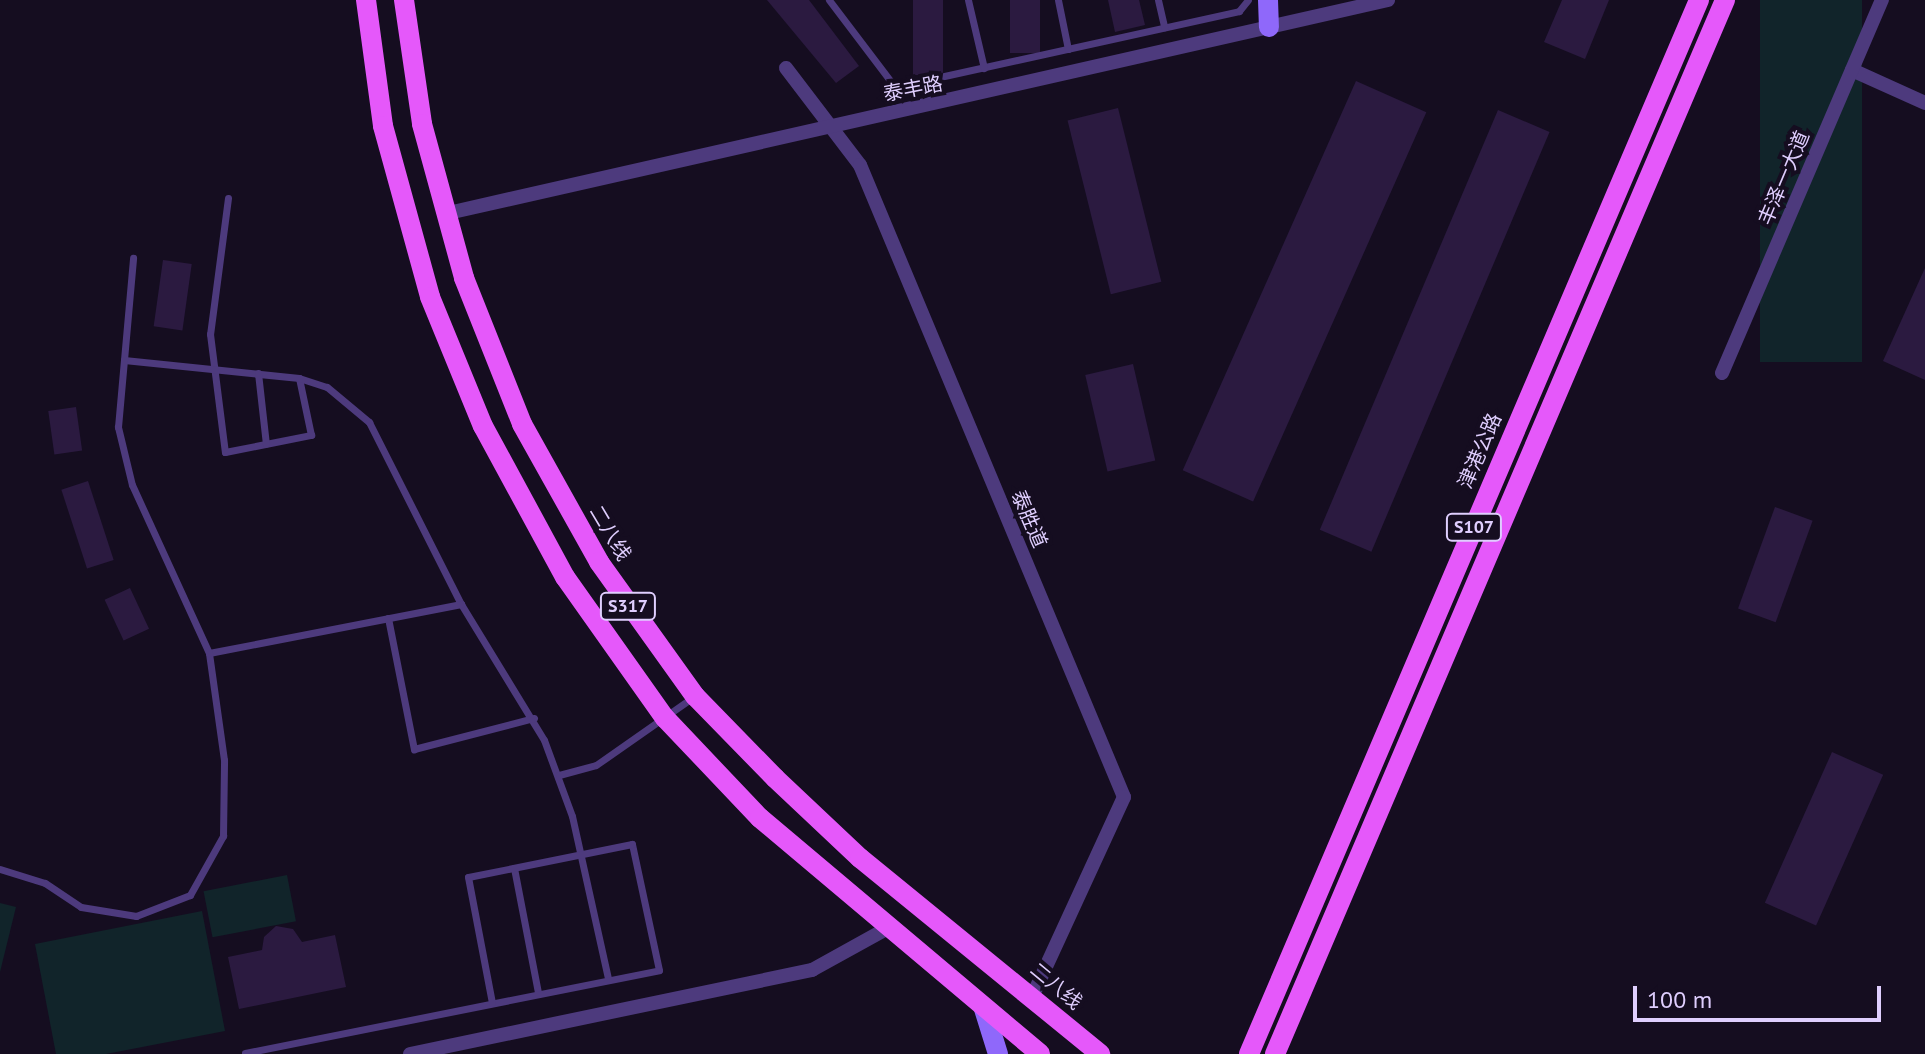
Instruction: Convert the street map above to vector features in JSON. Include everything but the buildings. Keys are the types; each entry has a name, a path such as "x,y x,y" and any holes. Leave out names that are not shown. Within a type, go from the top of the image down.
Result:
{"main road":[{"name":"S317","path":"366,0 402,204 477,412 565,577 665,718 760,818 886,929 1040,1054"},
{"name":"二八线","path":"404,0 444,214 529,436 599,562 695,696 860,858 1100,1054"},
{"name":"津港公路","path":"1249,1054 1699,0"},
{"name":"S107","path":"1275,1054 1725,0"}],"street":[{"path":"1268,0 1274,25"},
{"path":"1274,25 1279,0"},
{"name":"泰丰路","path":"444,214 1388,0"},
{"name":"丰泽一大道","path":"1722,373 1882,0"},
{"name":"泰胜道","path":"786,68 832,124 860,165 1124,797 1032,997"},
{"path":"1852,70 1925,103"},
{"path":"410,1054 812,970 886,929"},
{"path":"984,1009 998,1054"}],"lane":[{"path":"829,0 892,83 984,68 1239,11 1248,0"},
{"path":"968,0 984,68"},
{"path":"1058,0 1068,49"},
{"path":"1158,0 1164,27"},
{"path":"228,198 211,368 225,452 311,435 299,378"},
{"path":"0,869 110,915 161,911 190,895 223,836 224,760 209,653 132,485 118,427 133,258"},
{"path":"124,360 299,378 327,387 369,422 461,604 534,718 559,775 608,979"},
{"path":"258,373 266,444"},
{"path":"209,653 461,604"},
{"path":"388,618 414,749 534,718"},
{"path":"559,775 596,765 695,696"},
{"path":"245,1053 659,970 632,844 468,877 492,1003"},
{"path":"514,868 538,993"}],"shaded area":[{"path":"1760,0 1862,0 1862,362 1760,362"},
{"path":"287,875 296,921 213,937 204,891"},
{"path":"0,903 16,907 0,972"},
{"path":"202,911 225,1031 106,1054 56,1054 35,944"}]}
